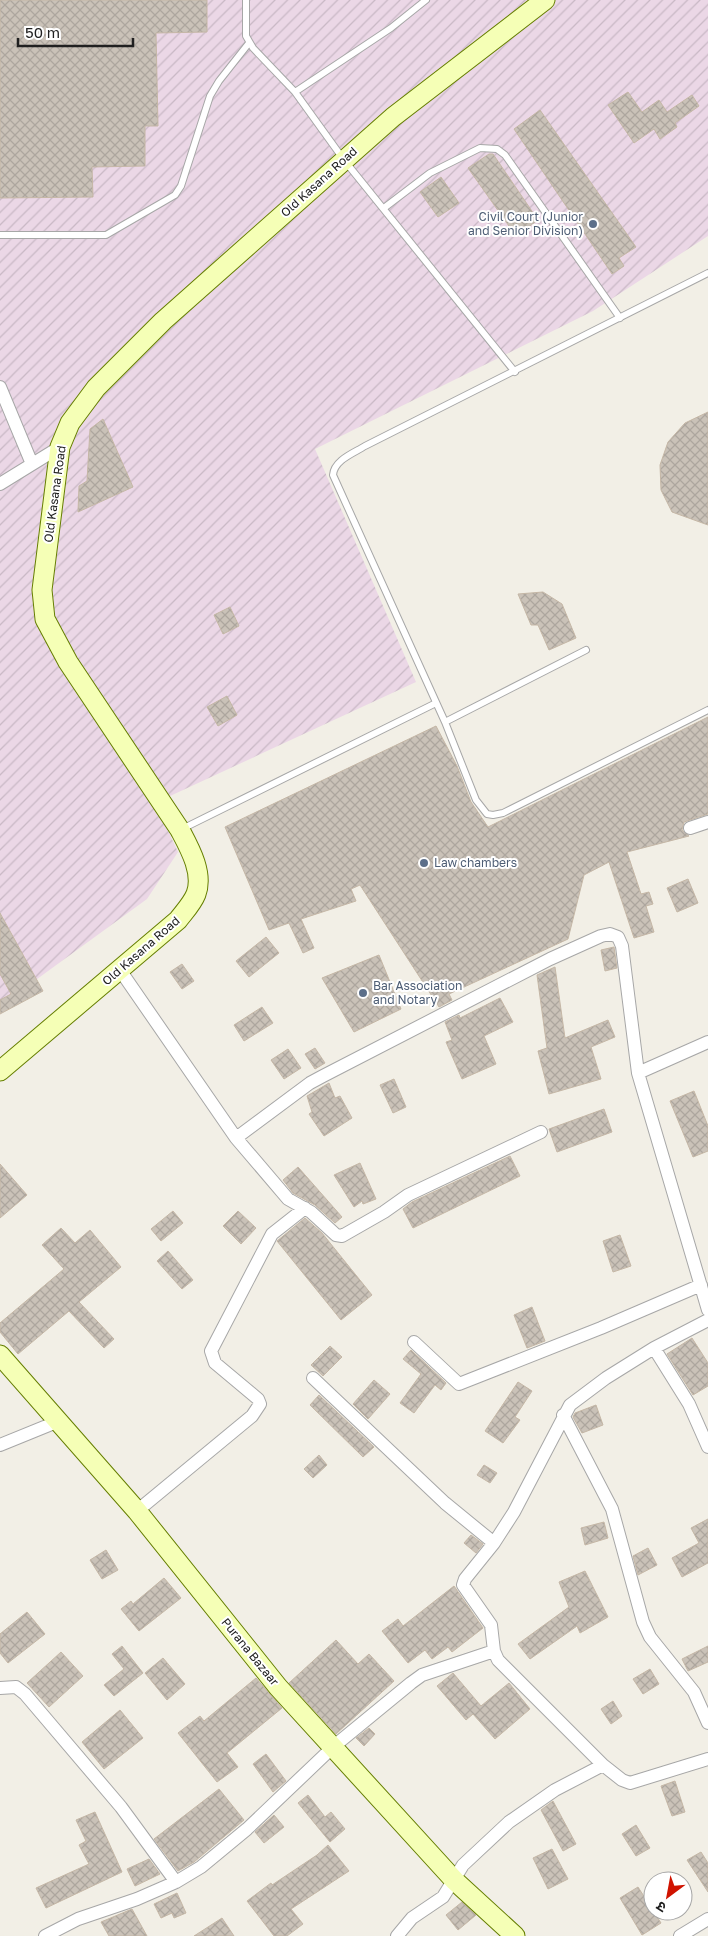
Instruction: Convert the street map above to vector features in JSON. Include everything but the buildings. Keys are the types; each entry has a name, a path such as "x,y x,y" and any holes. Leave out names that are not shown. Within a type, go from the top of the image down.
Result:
{"street":[{"name":"Old Kasana Road","path":"0,1071 178,920 197,892 194,860 180,830 68,662 44,618 42,590 60,447 70,423 96,388 163,321 393,116 545,0"},
{"path":"0,387 32,464"},
{"path":"0,484 60,447"},
{"path":"690,828 708,822"},
{"path":"236,1138 310,1083 550,959 601,936 610,934 618,937 622,946 638,1073 708,1310"},
{"path":"120,970 236,1138 288,1199 305,1208 336,1235 342,1236 384,1212 408,1195 542,1132"},
{"path":"638,1073 708,1042"},
{"path":"137,1511 258,1409 258,1399 214,1363 211,1358 211,1351 272,1234 305,1208"},
{"path":"414,1342 459,1384 601,1328 701,1284"},
{"path":"708,1320 654,1348 578,1397 563,1415 514,1512 494,1543 465,1579 463,1585 491,1625 494,1651 498,1660 603,1766 622,1780 630,1783 708,1759"},
{"path":"654,1348 689,1404 708,1448"},
{"name":"Purana Bazaar","path":"0,1355 137,1511 278,1687 455,1881 515,1936"},
{"path":"313,1378 445,1503 494,1543"},
{"path":"563,1415 612,1509 643,1622 650,1637 694,1692 708,1723"},
{"path":"0,1445 59,1421"},
{"path":"45,1936 78,1919 137,1899 176,1882 201,1867 247,1829 333,1747 422,1675 494,1651"},
{"path":"0,1688 16,1687 25,1694 121,1807 176,1882"},
{"path":"397,1936 412,1918 443,1897 455,1881 463,1865 509,1822 555,1790 603,1766"},
{"path":"680,1936 708,1919"}],"lane":[{"path":"246,0 246,36 249,43 295,92 344,160 516,372"},
{"path":"295,92 391,28 426,0"},
{"path":"0,235 106,235 175,195 181,186 210,96 219,81 249,43"},
{"path":"384,208 430,173 480,148 497,149 505,155 620,318"},
{"path":"708,273 516,372 365,446 338,463 334,470 334,482 445,722 476,800 487,814 493,816 503,813 708,710"},
{"path":"445,722 586,650"},
{"path":"180,830 436,703"}],"shaded area":[{"path":"0,0 708,0 708,236 593,311 315,449 416,682 155,803 178,852 147,899 0,1006"}],"place":[{"name":"Civil Court (Junior and Senior Division)","path":"593,224"},
{"name":"Law chambers","path":"424,863"},
{"name":"Bar Association and Notary","path":"363,993"}]}
